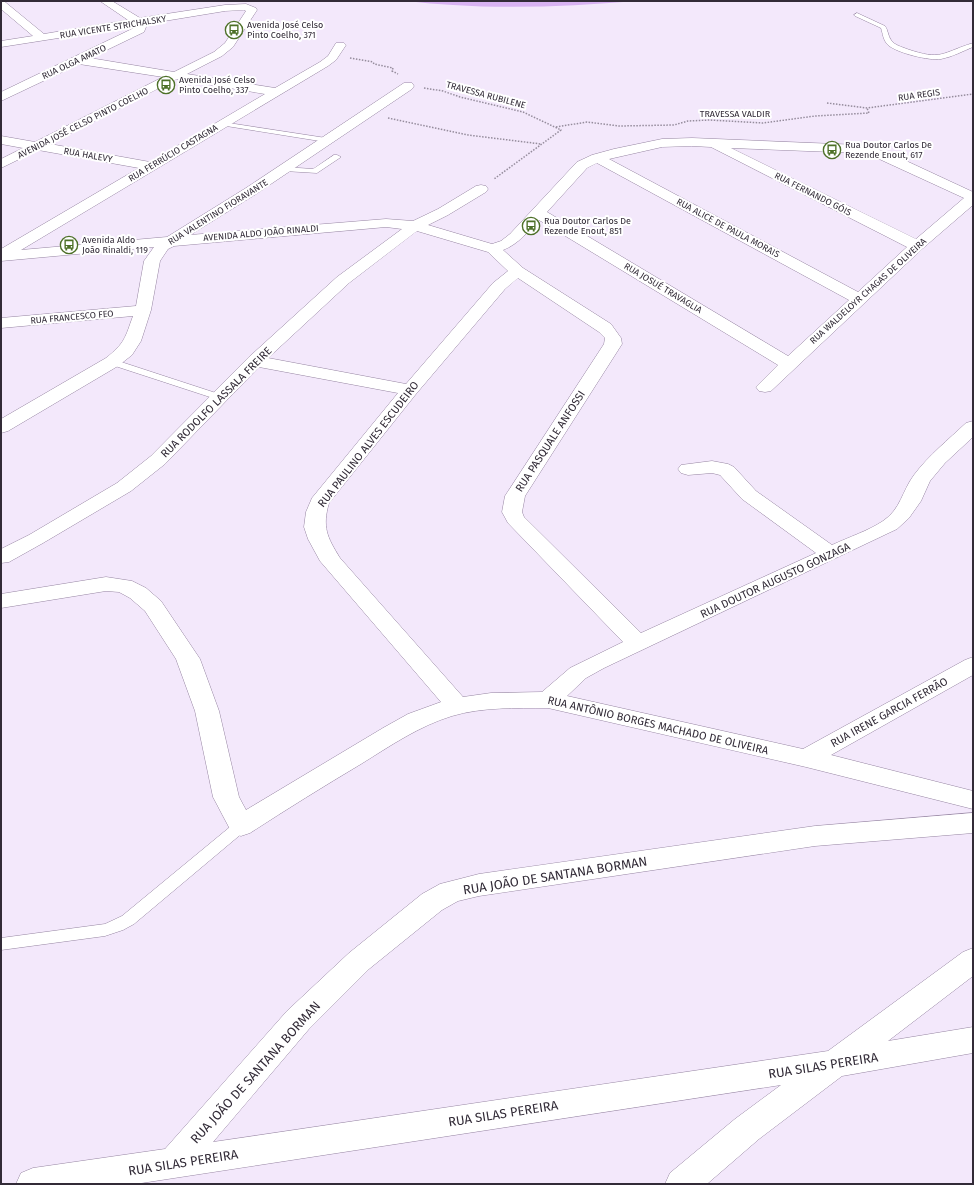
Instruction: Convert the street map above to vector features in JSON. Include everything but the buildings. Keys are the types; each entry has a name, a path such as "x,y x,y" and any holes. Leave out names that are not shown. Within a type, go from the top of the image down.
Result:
{"street":[{"path":"105,1 140,23"},
{"path":"212,1 225,8"},
{"path":"1,4 42,38"},
{"name":"AVENIDA JOSÉ CELSO PINTO COELHO","path":"1,164 176,76 224,49 252,12 251,9 246,7 225,8"},
{"name":"RUA VICENTE STRICHALSKY","path":"1,44 140,23 225,8"},
{"name":"RUA OLGA AMATO","path":"1,97 137,32 141,27 140,23"},
{"name":"RUA FERRÚCIO CASTAGNA","path":"1,256 324,64 337,50"},
{"path":"78,60 276,92"},
{"name":"RUA VALENTINO FIORAVANTE","path":"1,427 112,362 126,350 133,341 143,310 152,261 163,246 284,169 408,86"},
{"name":"RUA HALEVY","path":"1,140 151,166"},
{"path":"517,271 493,249 509,242 582,165 597,158 662,143 710,142 869,150 973,198"},
{"name":"RUA FERNANDO GÓIS","path":"710,142 917,246"},
{"name":"RUA ALICE DE PAULA MORAIS","path":"597,158 859,299"},
{"name":"RUA RODOLFO LASSALA FREIRE","path":"1,557 36,539 124,487 158,460 255,361 343,280 415,226 443,212 481,189"},
{"name":"RUA WALDELOYR CHAGAS DE OLIVEIRA","path":"766,387 917,246 973,198"},
{"name":"RUA JOSUÉ TRAVAGLIA","path":"537,212 789,364"},
{"name":"AVENIDA ALDO JOÃO RINALDI","path":"1,256 370,223 398,223 415,226 493,249"},
{"name":"RUA PAULINO ALVES ESCUDEIRO","path":"457,706 331,561 315,534 314,516 319,502 410,390 499,286 517,271"},
{"name":"RUA PASQUALE ANFOSSI","path":"517,271 605,328 614,338 610,348 515,496 512,512 515,519 637,643"},
{"name":"RUA FRANCESCO FEO","path":"1,323 143,310"},
{"path":"255,361 410,390"},
{"name":"RUA DOUTOR AUGUSTO GONZAGA","path":"548,700 578,674 596,663 890,525 902,514 911,501 921,479 938,459 973,427"},
{"path":"688,469 712,467 721,468 727,471 749,495 831,554"},
{"path":"1,600 106,584 124,586 138,593 153,606 188,659 207,712 226,797 241,826"},
{"name":"RUA IRENE GARCIA FERRÃO","path":"806,758 973,666"},
{"name":"RUA ANTÔNIO BORGES MACHADO DE OLIVEIRA","path":"241,826 280,800 392,733 426,716 457,706 491,701 548,700 806,758 973,800"},
{"name":"RUA JOÃO DE SANTANA BORMAN","path":"174,1163 298,1020 359,961 432,902 450,892 479,885 816,836 973,823"},
{"path":"682,1184 747,1129 973,960"},
{"name":"RUA SILAS PEREIRA","path":"33,1184 837,1063 973,1040"}],"lane":[{"path":"857,16 883,27 886,31 887,39 894,46 929,58 940,58 973,45"},
{"path":"222,124 326,140"},
{"path":"284,169 311,172 337,157"},
{"path":"112,362 219,397"},
{"path":"1,944 105,930 117,926 128,920 241,826"}],"path":[{"path":"337,50 373,62 374,64 393,68 392,71 414,81 408,86"},
{"name":"TRAVESSA RUBILENE","path":"408,86 444,91 460,97 523,112 556,127"},
{"name":"RUA REGIS","path":"866,108 973,94"},
{"path":"827,104 866,108"},
{"name":"TRAVESSA VALDIR","path":"556,127 587,122 619,126 654,126 710,120 763,123 815,116 869,113 866,108"},
{"path":"366,114 468,135 542,144"},
{"path":"481,189 561,130 556,127"}],"shaded area":[{"path":"407,1 637,1 568,6 522,7 436,4"}],"place":[{"name":"Avenida José Celso Pinto Coelho, 371","path":"234,30"},
{"name":"Avenida José Celso Pinto Coelho, 337","path":"166,85"},
{"name":"Rua Doutor Carlos De Rezende Enout, 617","path":"832,150"},
{"name":"Rua Doutor Carlos De Rezende Enout, 851","path":"531,226"},
{"name":"Avenida Aldo João Rinaldi, 119","path":"69,245"}]}
